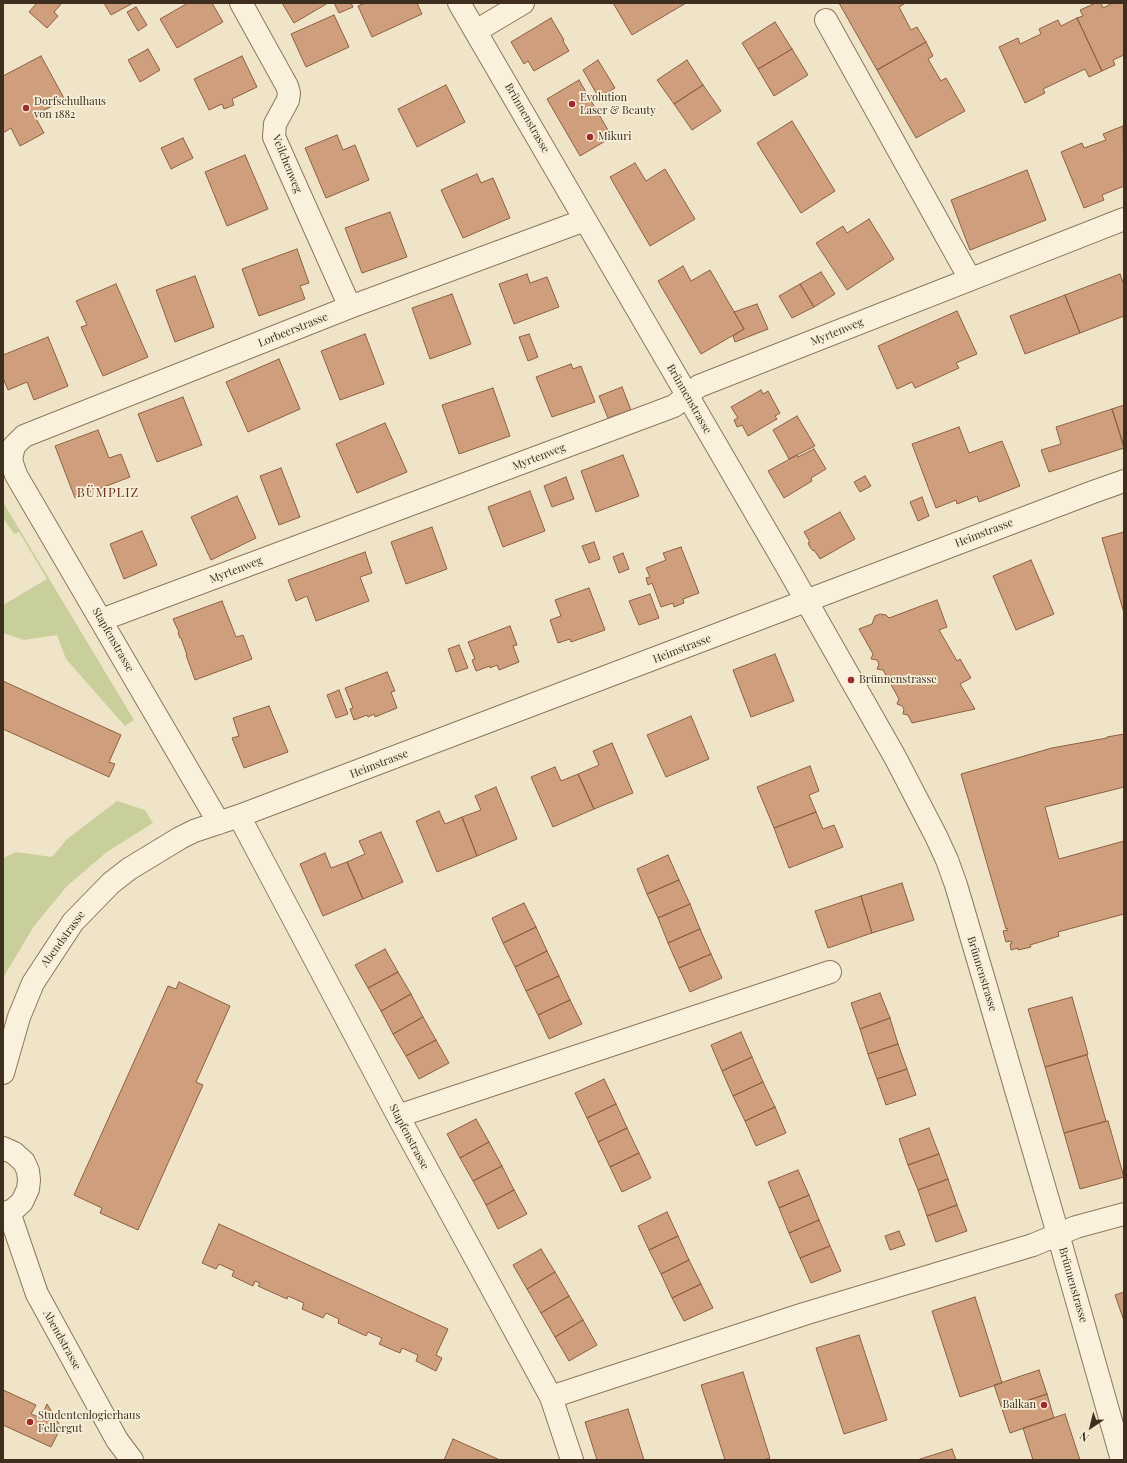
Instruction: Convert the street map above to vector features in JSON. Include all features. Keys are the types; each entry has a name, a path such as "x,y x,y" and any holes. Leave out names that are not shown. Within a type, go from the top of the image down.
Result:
{"street":[{"name":"Veilchenweg","path":"242,3 288,86 288,100 275,124 273,134 350,308"},
{"name":"Brünnenstrasse","path":"459,3 895,757 947,860 978,958 1122,1460"},
{"path":"476,32 523,3"},
{"path":"826,20 970,279"},
{"name":"Myrtenweg","path":"101,620 674,406 699,386 1124,219"},
{"name":"Lorbeerstrasse","path":"11,455 17,442 24,436 350,308 585,220"},
{"name":"Stapfenstrasse","path":"11,455 12,465 16,475 218,823"},
{"name":"Heimstrasse","path":"239,816 1085,494 1124,481"},
{"name":"Stapfenstrasse","path":"239,816 398,1116 551,1397 572,1460"},
{"name":"Abendstrasse","path":"3,1073 18,1017 33,983 73,922 111,883 129,869 180,838 239,816"},
{"path":"398,1116 830,972"},
{"name":"Abendstrasse","path":"3,1148 14,1153 24,1162 28,1171 28,1189 22,1202 6,1213 37,1294 117,1440 132,1460"},
{"path":"551,1397 804,1314 1033,1245 1076,1227 1124,1214"}],"green space":[{"path":"3,502 134,720 125,726 66,659 57,635 24,640 3,633 3,605 47,579 19,532 14,534 3,518"},
{"path":"117,801 145,810 153,823 107,852 67,886 34,926 3,978 3,858 16,852 52,857 67,839"}],"building":[{"path":"35,3 62,3 54,12 58,16 47,28 29,12 36,4"},
{"path":"104,3 133,3 111,15"},
{"path":"188,3 212,3 223,22 177,48 160,19"},
{"path":"282,3 328,3 294,23"},
{"path":"334,3 351,3 353,7 339,13"},
{"path":"365,3 417,3 422,14 372,37 358,6"},
{"path":"613,3 686,3 632,35"},
{"path":"839,3 903,3 904,4 899,7 911,30 917,27 926,42 877,70"},
{"path":"1096,3 1101,3 1103,8 1113,3 1124,3 1124,55 1113,60 1115,65 1102,71 1077,18 1083,16 1080,10"},
{"path":"136,7 147,25 138,31 127,12"},
{"path":"334,15 349,47 306,67 291,34"},
{"path":"551,18 569,51 534,71 528,61 524,64 511,42"},
{"path":"1077,18 1102,71 1089,77 1085,69 1043,89 1045,93 1025,103 999,47 1018,38 1020,44 1041,34 1039,29 1058,20 1061,26"},
{"path":"775,22 792,49 758,69 742,43"},
{"path":"926,42 933,56 928,59 941,81 946,78 965,111 916,138 877,70"},
{"path":"148,49 160,70 140,82 128,60"},
{"path":"792,49 808,75 774,96 758,69"},
{"name":"Dorfschulhaus von 1882","path":"41,56 65,100 34,115 44,133 20,146 11,128 3,133 3,76"},
{"path":"242,56 257,87 232,99 234,105 224,109 222,104 209,110 194,79"},
{"path":"598,60 615,88 599,98 583,70"},
{"path":"687,60 703,85 674,104 657,80"},
{"path":"579,80 612,137 580,156 547,99"},
{"path":"446,85 465,122 417,147 398,109"},
{"path":"703,85 721,111 692,130 674,104"},
{"path":"792,121 835,191 801,213 757,143"},
{"path":"1123,126 1124,186 1102,195 1104,200 1084,208 1061,152 1082,143 1084,148 1106,140 1103,134"},
{"path":"337,135 343,150 355,145 369,180 326,198 305,148"},
{"path":"183,138 193,158 171,169 161,148"},
{"path":"245,155 268,209 227,226 205,172"},
{"path":"635,163 646,181 665,169 695,219 650,246 610,177"},
{"path":"1027,170 1046,220 970,250 951,200"},
{"path":"477,174 481,183 493,178 510,218 463,238 441,190"},
{"path":"390,212 407,257 362,273 345,228"},
{"path":"869,219 894,259 847,290 816,243 843,226 847,233"},
{"path":"297,249 309,283 300,286 305,299 259,316 242,269"},
{"path":"683,266 691,281 710,270 744,329 701,354 658,281"},
{"path":"821,272 835,294 814,307 800,284"},
{"path":"527,274 530,283 547,277 559,307 514,324 499,284"},
{"path":"1120,274 1124,285 1124,316 1080,333 1065,295"},
{"path":"195,276 214,327 175,342 156,290"},
{"path":"116,284 148,357 103,376 81,327 87,325 76,301"},
{"path":"800,284 814,307 792,318 779,296"},
{"path":"452,294 471,344 430,359 412,308"},
{"path":"1065,295 1080,333 1025,354 1010,316"},
{"path":"757,304 768,329 735,342 733,336 744,329 734,312"},
{"path":"957,311 977,354 956,363 959,368 915,388 912,382 897,389 878,346"},
{"path":"365,334 384,384 340,400 321,351"},
{"path":"529,334 538,357 528,361 519,337"},
{"path":"48,337 68,386 34,400 27,382 8,390 3,378 3,355"},
{"path":"279,359 300,409 248,432 226,382"},
{"path":"571,364 573,369 581,366 595,402 552,417 536,377"},
{"path":"622,387 631,410 608,418 599,396"},
{"path":"493,388 510,436 459,454 442,405"},
{"path":"761,390 763,394 768,391 780,413 775,416 777,419 748,436 742,425 737,427 734,420 738,418 731,407"},
{"path":"183,397 202,445 157,462 138,414"},
{"path":"1124,405 1124,446 1112,409"},
{"path":"1112,409 1124,448 1049,472 1041,450 1061,444 1056,427"},
{"path":"797,416 815,446 789,459 773,430"},
{"path":"385,423 407,472 357,493 336,444"},
{"path":"959,427 969,453 1002,441 1020,486 979,502 977,496 957,504 956,500 936,508 912,444"},
{"path":"98,430 109,458 121,454 130,477 75,498 55,446"},
{"path":"814,449 826,469 811,478 812,481 784,498 768,471 797,455 798,457"},
{"path":"623,455 639,496 596,512 581,471"},
{"path":"281,468 300,517 279,525 260,476"},
{"path":"865,476 871,486 860,492 854,482"},
{"path":"566,477 574,499 552,507 544,486"},
{"path":"530,491 545,531 503,547 488,507"},
{"path":"237,496 256,538 211,560 191,517"},
{"path":"922,497 929,516 918,521 910,502"},
{"path":"840,512 855,539 820,559 810,547 808,543 810,542 804,532"},
{"path":"432,527 447,569 406,584 391,542"},
{"path":"142,531 157,565 124,579 110,544"},
{"path":"1124,532 1124,613 1102,538"},
{"path":"594,542 600,559 589,563 582,546"},
{"path":"681,547 699,593 683,599 684,603 674,607 673,603 661,607 652,583 648,585 646,578 650,577 646,568 666,560 663,553"},
{"path":"365,552 372,573 360,577 369,601 316,621 307,596 296,601 288,580"},
{"path":"623,553 629,569 619,573 613,557"},
{"path":"1031,560 1054,614 1016,630 993,576"},
{"path":"589,588 605,630 571,642 570,639 558,643 550,620 561,616 555,600"},
{"path":"650,594 659,618 639,625 629,601"},
{"path":"937,600 947,627 939,630 957,661 960,659 971,678 960,684 975,709 912,723 908,715 903,714 904,709 902,706 897,704 899,699 883,670 877,669 879,664 877,660 871,659 873,654 859,629 872,624 875,616 880,614 886,615 889,618"},
{"path":"222,601 236,637 243,635 252,659 195,680 178,633 179,632 173,619"},
{"path":"510,626 517,645 513,646 519,662 499,670 497,665 476,671 472,660 475,659 468,642"},
{"path":"459,645 468,668 456,672 448,649"},
{"path":"775,654 794,701 751,717 733,670"},
{"path":"387,672 395,691 391,692 397,708 375,717 374,714 368,717 367,715 354,720 350,709 353,708 345,688"},
{"path":"3,681 121,735 109,762 115,764 109,777 3,729"},
{"path":"339,690 348,714 336,718 327,695"},
{"path":"269,706 288,752 244,768 232,738 239,736 233,718"},
{"path":"691,716 709,759 666,777 647,735"},
{"path":"1124,734 1124,787 1045,807 1059,859 1124,841 1124,914 1058,932 1059,936 1030,945 1031,947 1011,950 1010,944 1012,943 1011,941 1006,942 1003,931 1008,930 1007,928 1006,929 961,774 1052,748"},
{"path":"612,743 633,793 594,809 578,774 599,765 593,751"},
{"path":"810,766 819,791 809,795 816,812 774,828 757,787"},
{"path":"555,767 561,781 578,774 594,809 553,827 531,777"},
{"path":"496,787 517,839 477,856 462,817 481,810 475,796"},
{"path":"439,811 445,824 462,817 477,856 437,872 416,821"},
{"path":"816,812 823,829 834,825 843,847 789,868 774,828"},
{"path":"381,832 403,882 363,899 347,862 365,854 359,841"},
{"path":"325,853 331,868 347,862 363,899 323,916 300,864"},
{"path":"668,855 679,880 647,894 637,869"},
{"path":"679,880 690,904 658,918 647,894"},
{"path":"902,883 914,920 872,933 861,896"},
{"path":"861,896 872,933 828,948 815,911"},
{"path":"524,903 536,927 503,943 492,918"},
{"path":"690,904 700,929 668,943 658,918"},
{"path":"536,927 547,951 515,967 503,943"},
{"path":"700,929 711,954 679,968 668,943"},
{"path":"385,949 398,972 368,988 355,965"},
{"path":"547,951 559,976 526,991 515,967"},
{"path":"711,954 722,978 690,992 679,968"},
{"path":"398,972 411,994 381,1011 368,988"},
{"path":"559,976 570,1000 538,1015 526,991"},
{"path":"179,982 230,1006 196,1082 203,1085 138,1230 100,1213 102,1208 74,1195 168,986 176,989"},
{"path":"880,993 890,1018 860,1029 851,1003"},
{"path":"411,994 423,1017 393,1034 381,1011"},
{"path":"1072,997 1088,1054 1045,1067 1028,1009"},
{"path":"570,1000 582,1024 549,1039 538,1015"},
{"path":"423,1017 436,1040 406,1056 393,1034"},
{"path":"890,1018 898,1044 868,1054 860,1029"},
{"path":"741,1032 752,1057 722,1071 711,1045"},
{"path":"436,1040 449,1063 419,1079 406,1056"},
{"path":"898,1044 907,1069 877,1079 868,1054"},
{"path":"1087,1055 1106,1121 1064,1133 1045,1067"},
{"path":"752,1057 763,1082 733,1096 722,1071"},
{"path":"907,1069 916,1095 886,1105 877,1079"},
{"path":"604,1079 616,1104 587,1118 575,1093"},
{"path":"763,1082 775,1107 745,1121 733,1096"},
{"path":"616,1104 627,1128 598,1142 587,1118"},
{"path":"775,1107 786,1133 756,1146 745,1121"},
{"path":"476,1119 489,1142 460,1158 447,1134"},
{"path":"1108,1121 1124,1177 1080,1189 1064,1133"},
{"path":"627,1128 639,1153 610,1167 598,1142"},
{"path":"929,1128 939,1154 908,1165 899,1139"},
{"path":"489,1142 502,1166 473,1181 460,1158"},
{"path":"639,1153 651,1178 622,1192 610,1167"},
{"path":"939,1154 948,1179 918,1190 908,1165"},
{"path":"502,1166 514,1190 486,1205 473,1181"},
{"path":"798,1170 809,1195 779,1208 768,1182"},
{"path":"948,1179 957,1205 927,1216 918,1190"},
{"path":"514,1190 527,1214 498,1229 486,1205"},
{"path":"809,1195 819,1220 789,1233 779,1208"},
{"path":"957,1205 967,1231 936,1242 927,1216"},
{"path":"667,1212 678,1236 649,1250 638,1226"},
{"path":"819,1220 830,1246 800,1258 789,1233"},
{"path":"219,1224 448,1329 436,1355 442,1358 436,1371 416,1361 418,1355 402,1348 400,1353 379,1344 382,1338 368,1332 366,1336 338,1323 339,1319 326,1313 323,1318 302,1309 304,1303 288,1296 287,1299 258,1286 260,1283 255,1281 253,1286 232,1276 234,1271 219,1264 216,1269 202,1263"},
{"path":"899,1231 905,1245 890,1250 885,1236"},
{"path":"678,1236 689,1260 661,1274 649,1250"},
{"path":"830,1246 841,1271 811,1283 800,1258"},
{"path":"541,1249 555,1272 527,1289 513,1265"},
{"path":"689,1260 701,1284 672,1298 661,1274"},
{"path":"555,1272 569,1296 541,1313 527,1289"},
{"path":"701,1284 713,1308 684,1321 672,1298"},
{"path":"1124,1292 1124,1321 1115,1295"},
{"path":"569,1296 583,1320 555,1337 541,1313"},
{"path":"975,1297 1002,1383 960,1397 932,1311"},
{"path":"583,1320 597,1345 569,1361 555,1337"},
{"path":"859,1335 887,1420 844,1434 816,1348"},
{"path":"1039,1370 1047,1394 1002,1409 994,1385"},
{"path":"743,1372 770,1458 763,1460 725,1460 701,1385"},
{"name":"Studentenlogierhaus Fellergut","path":"3,1390 36,1405 31,1414 41,1418 47,1404 61,1427 51,1447 3,1425"},
{"path":"1047,1394 1054,1418 1010,1433 1002,1409"},
{"path":"628,1409 644,1460 597,1460 585,1422"},
{"path":"1065,1414 1080,1460 1033,1460 1023,1428"},
{"path":"453,1439 500,1460 444,1460"},
{"path":"952,1449 956,1460 917,1460"}],"place":[{"name":"Evolution Laser & Beauty","path":"572,104"},
{"name":"Dorfschulhaus von 1882","path":"26,108"},
{"name":"Mikuri","path":"590,137"},
{"name":"Brünnenstrasse","path":"851,680"},
{"name":"Balkan","path":"1044,1405"},
{"name":"Studentenlogierhaus Fellergut","path":"30,1422"}],"district":[{"name":"BÜMPLIZ","path":"108,493"}]}
